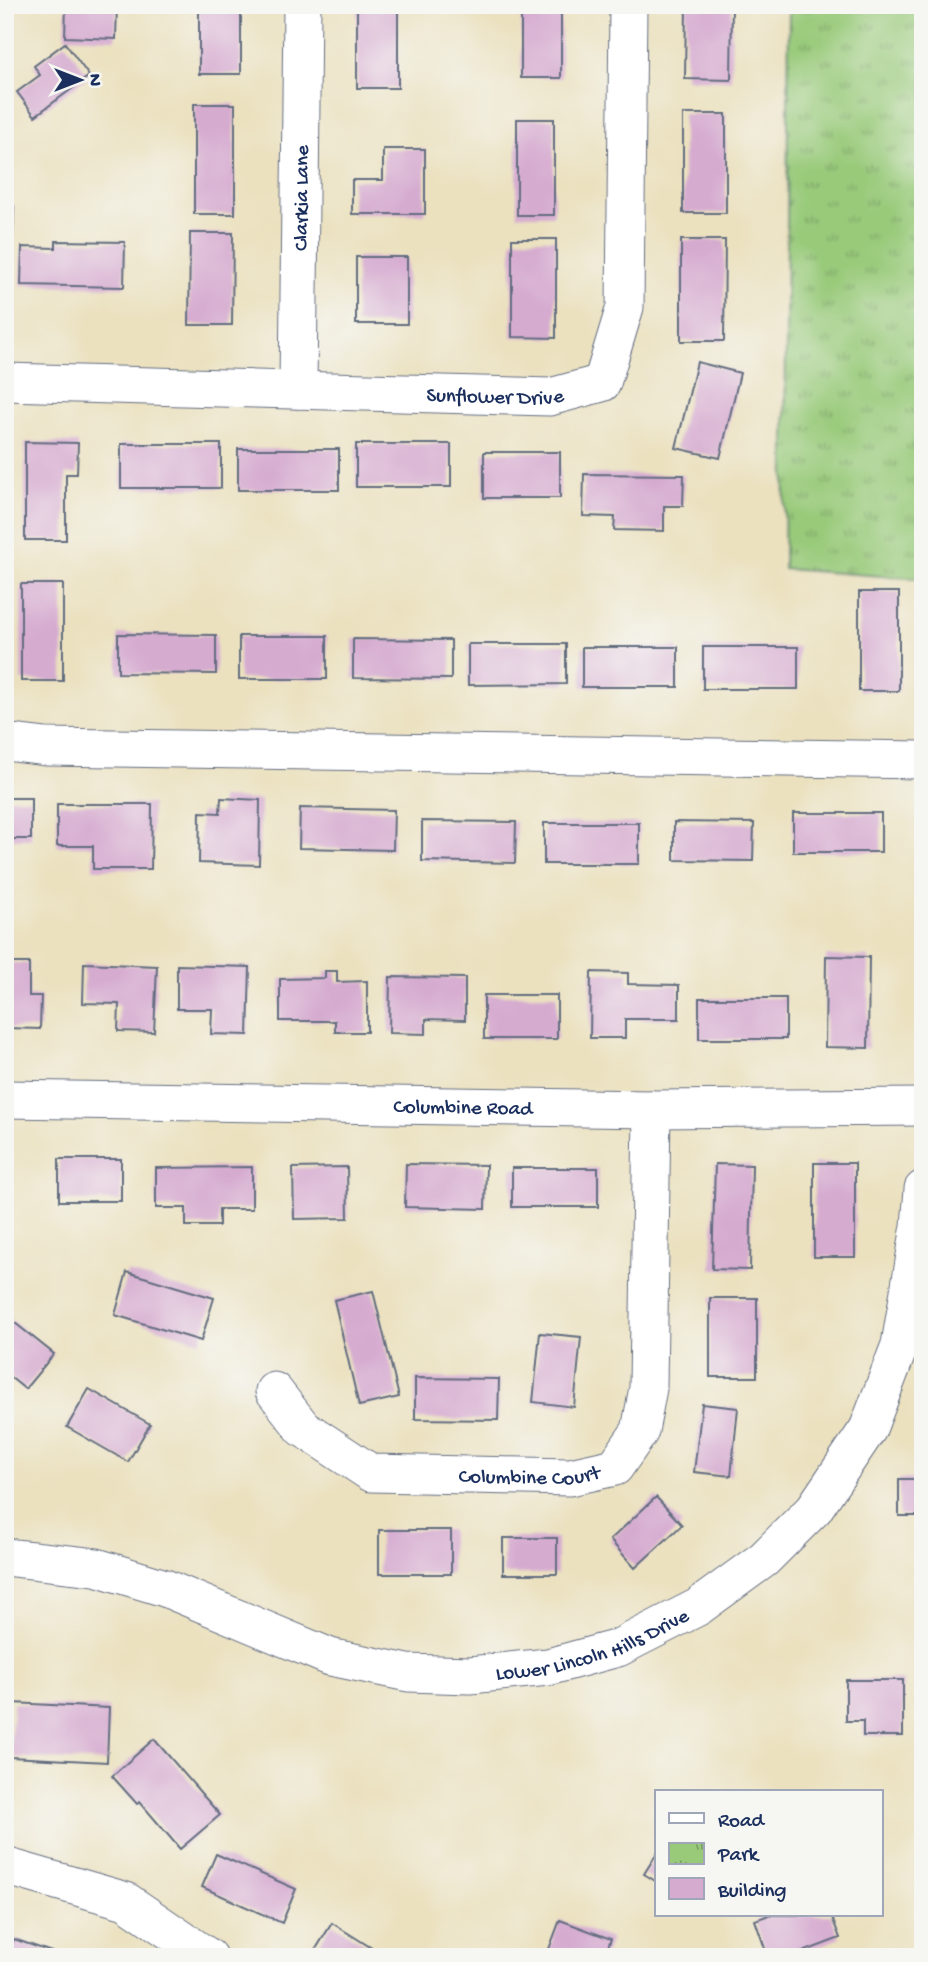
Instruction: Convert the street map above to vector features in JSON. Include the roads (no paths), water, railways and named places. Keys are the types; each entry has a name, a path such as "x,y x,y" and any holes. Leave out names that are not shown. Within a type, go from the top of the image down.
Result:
{"street":[{"name":"Clarkia Lane","path":"298,390 302,5"},
{"name":"Sunflower Drive","path":"5,382 550,397 602,383 625,307 628,5"},
{"path":"5,742 60,747 923,760"},
{"name":"Columbine Road","path":"5,1099 652,1109 923,1107"},
{"name":"Columbine Court","path":"274,1391 303,1427 371,1473 570,1477 615,1467 640,1431 648,1388 652,1109"},
{"name":"Lower Lincoln Hills Drive","path":"5,1557 96,1567 164,1588 330,1657 408,1673 470,1675 548,1667 618,1648 698,1607 764,1559 814,1509 868,1429 911,1350 923,1189"},
{"path":"5,1866 126,1901 208,1957"}]}
